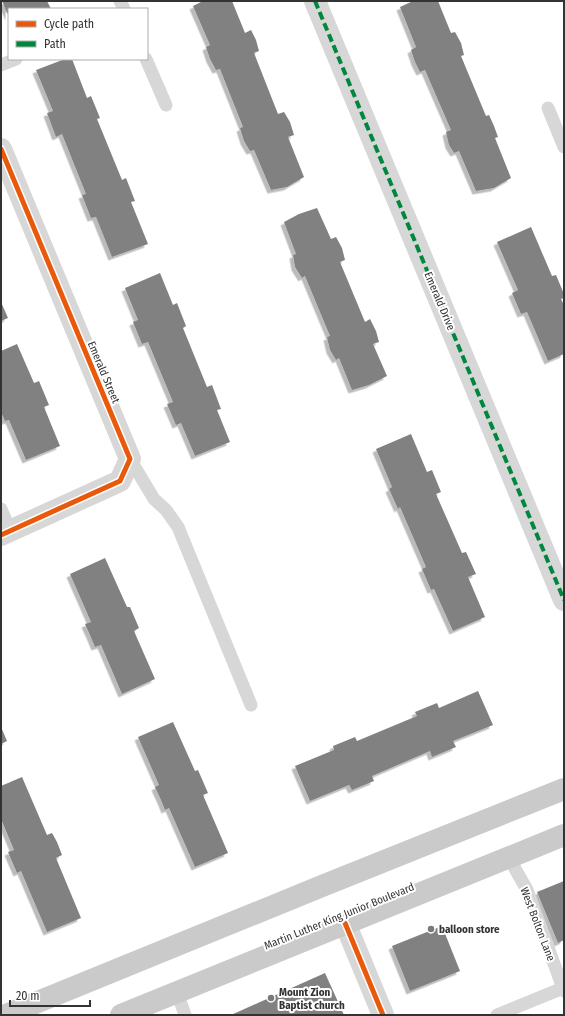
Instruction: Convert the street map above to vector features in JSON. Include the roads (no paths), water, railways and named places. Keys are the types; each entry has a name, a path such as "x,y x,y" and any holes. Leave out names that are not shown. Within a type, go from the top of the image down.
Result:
{"main road":[{"path":"6,1015 564,789"},
{"name":"Martin Luther King Junior Boulevard","path":"121,1015 344,923 564,835"}],"street":[{"name":"Emerald Drive","path":"315,1 564,600"},
{"name":"Emerald Street","path":"1,149 130,459"},
{"path":"6,533 120,481 130,459"},
{"path":"344,923 383,1015"}],"lane":[{"path":"1,65 14,60"},
{"path":"146,60 166,105"},
{"path":"548,108 564,147"},
{"path":"130,459 154,499 166,510 178,527 251,705"},
{"path":"1,509 6,533"},
{"name":"West Bolton Lane","path":"509,858 527,890 563,990"},
{"path":"496,1015 563,990"},
{"path":"177,992 185,1015"}],"place":[{"name":"balloon store","path":"431,929"},
{"name":"Mount Zion Baptist church","path":"271,998"}]}
